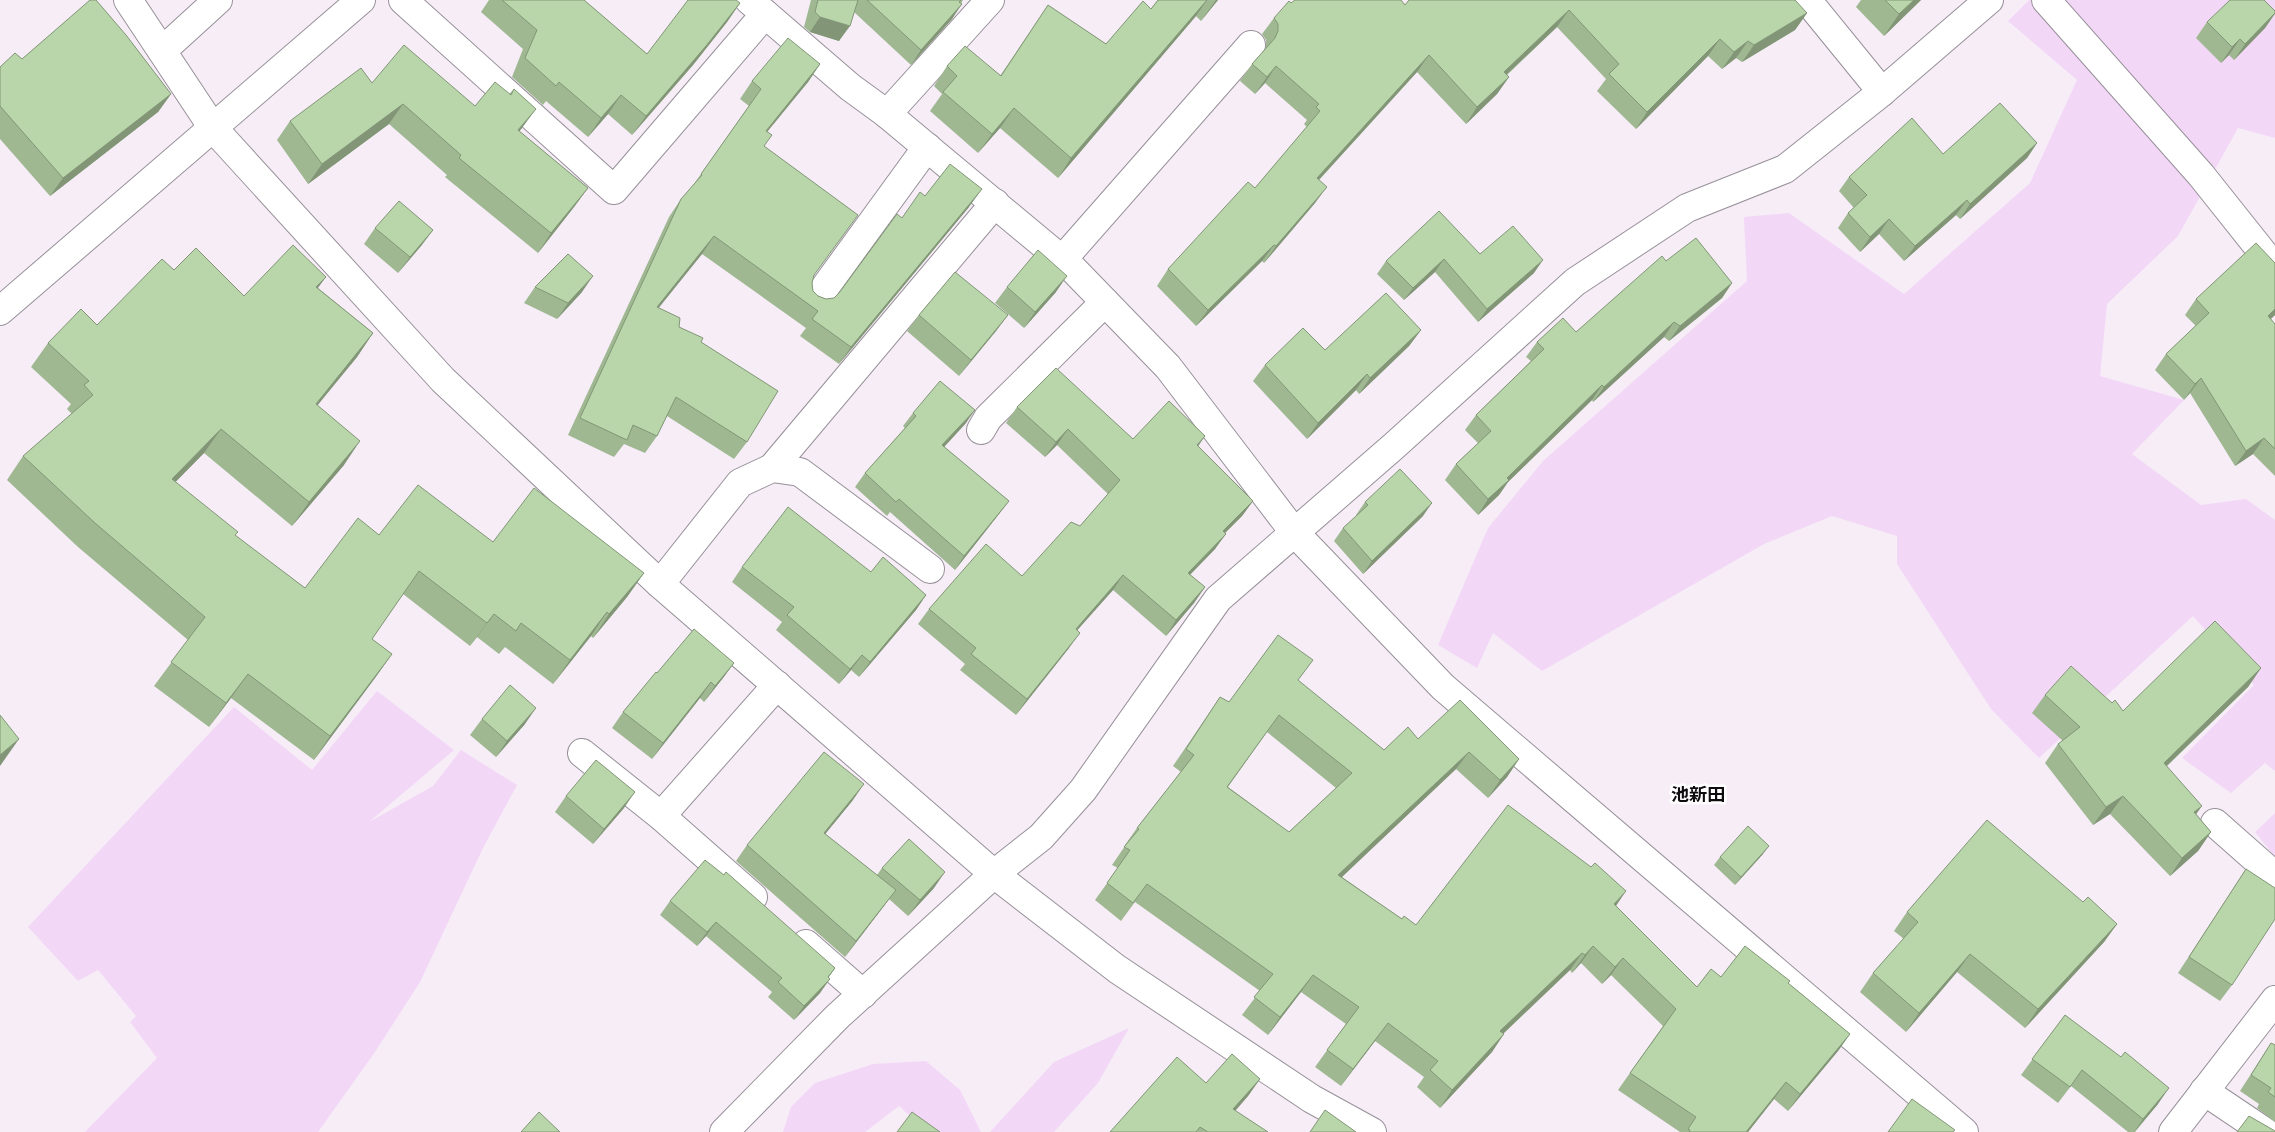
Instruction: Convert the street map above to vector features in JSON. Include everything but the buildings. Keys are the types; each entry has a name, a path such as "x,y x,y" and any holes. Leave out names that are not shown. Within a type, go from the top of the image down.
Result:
{"street":[{"path":"128,0 213,128 443,380 660,584 994,874 1118,969 1312,1099 1372,1132"},
{"path":"162,51 218,0"},
{"path":"0,312 361,0"},
{"path":"403,0 614,190 757,7 850,87 887,114 1062,260 1168,367 1294,532 1443,687 1964,1132"},
{"path":"887,114 990,0"},
{"path":"1807,0 1882,92"},
{"path":"724,1132 863,994 994,874 1041,837 1084,790 1218,599 1394,446 1576,282 1687,208 1784,168 1882,92 1989,0"},
{"path":"2046,0 2201,175 2275,268"},
{"path":"1062,260 1251,45"},
{"path":"815,301 926,147"},
{"path":"660,584 740,483 772,468 995,204"},
{"path":"981,430 988,418 1104,302"},
{"path":"772,468 800,472 930,569"},
{"path":"661,816 777,685"},
{"path":"582,753 661,816 863,994"},
{"path":"2215,823 2275,876"},
{"path":"2173,1132 2275,1000"},
{"path":"2204,1091 2265,1132"}],"shaded area":[{"path":"2029,0 2275,0 2275,138 2238,128 2178,236 2107,304 2100,376 2184,400 2132,454 2201,505 2246,499 2275,520 2275,771 2265,763 2231,793 2182,758 2254,685 2193,616 2039,758 1991,709 1897,564 1897,536 1832,516 1764,544 1542,671 1493,633 1477,668 1438,645 1488,528 1543,461 1747,281 1744,217 1789,213 1904,294 2030,183 2077,80 2008,21"},
{"path":"377,691 454,750 369,822 433,786 461,750 517,785 483,848 420,982 375,1052 318,1132 85,1132 157,1058 130,1022 136,1016 98,970 78,981 28,927 234,707 312,770"},
{"path":"2275,813 2275,857 2255,832"},
{"path":"1129,1028 1098,1083 1054,1132 990,1132 1054,1062"},
{"path":"926,1061 960,1090 981,1132 928,1132 899,1106 865,1132 783,1132 791,1107 815,1083 873,1064"}],"district":[{"name":"池新田","path":"1698,795"}]}
